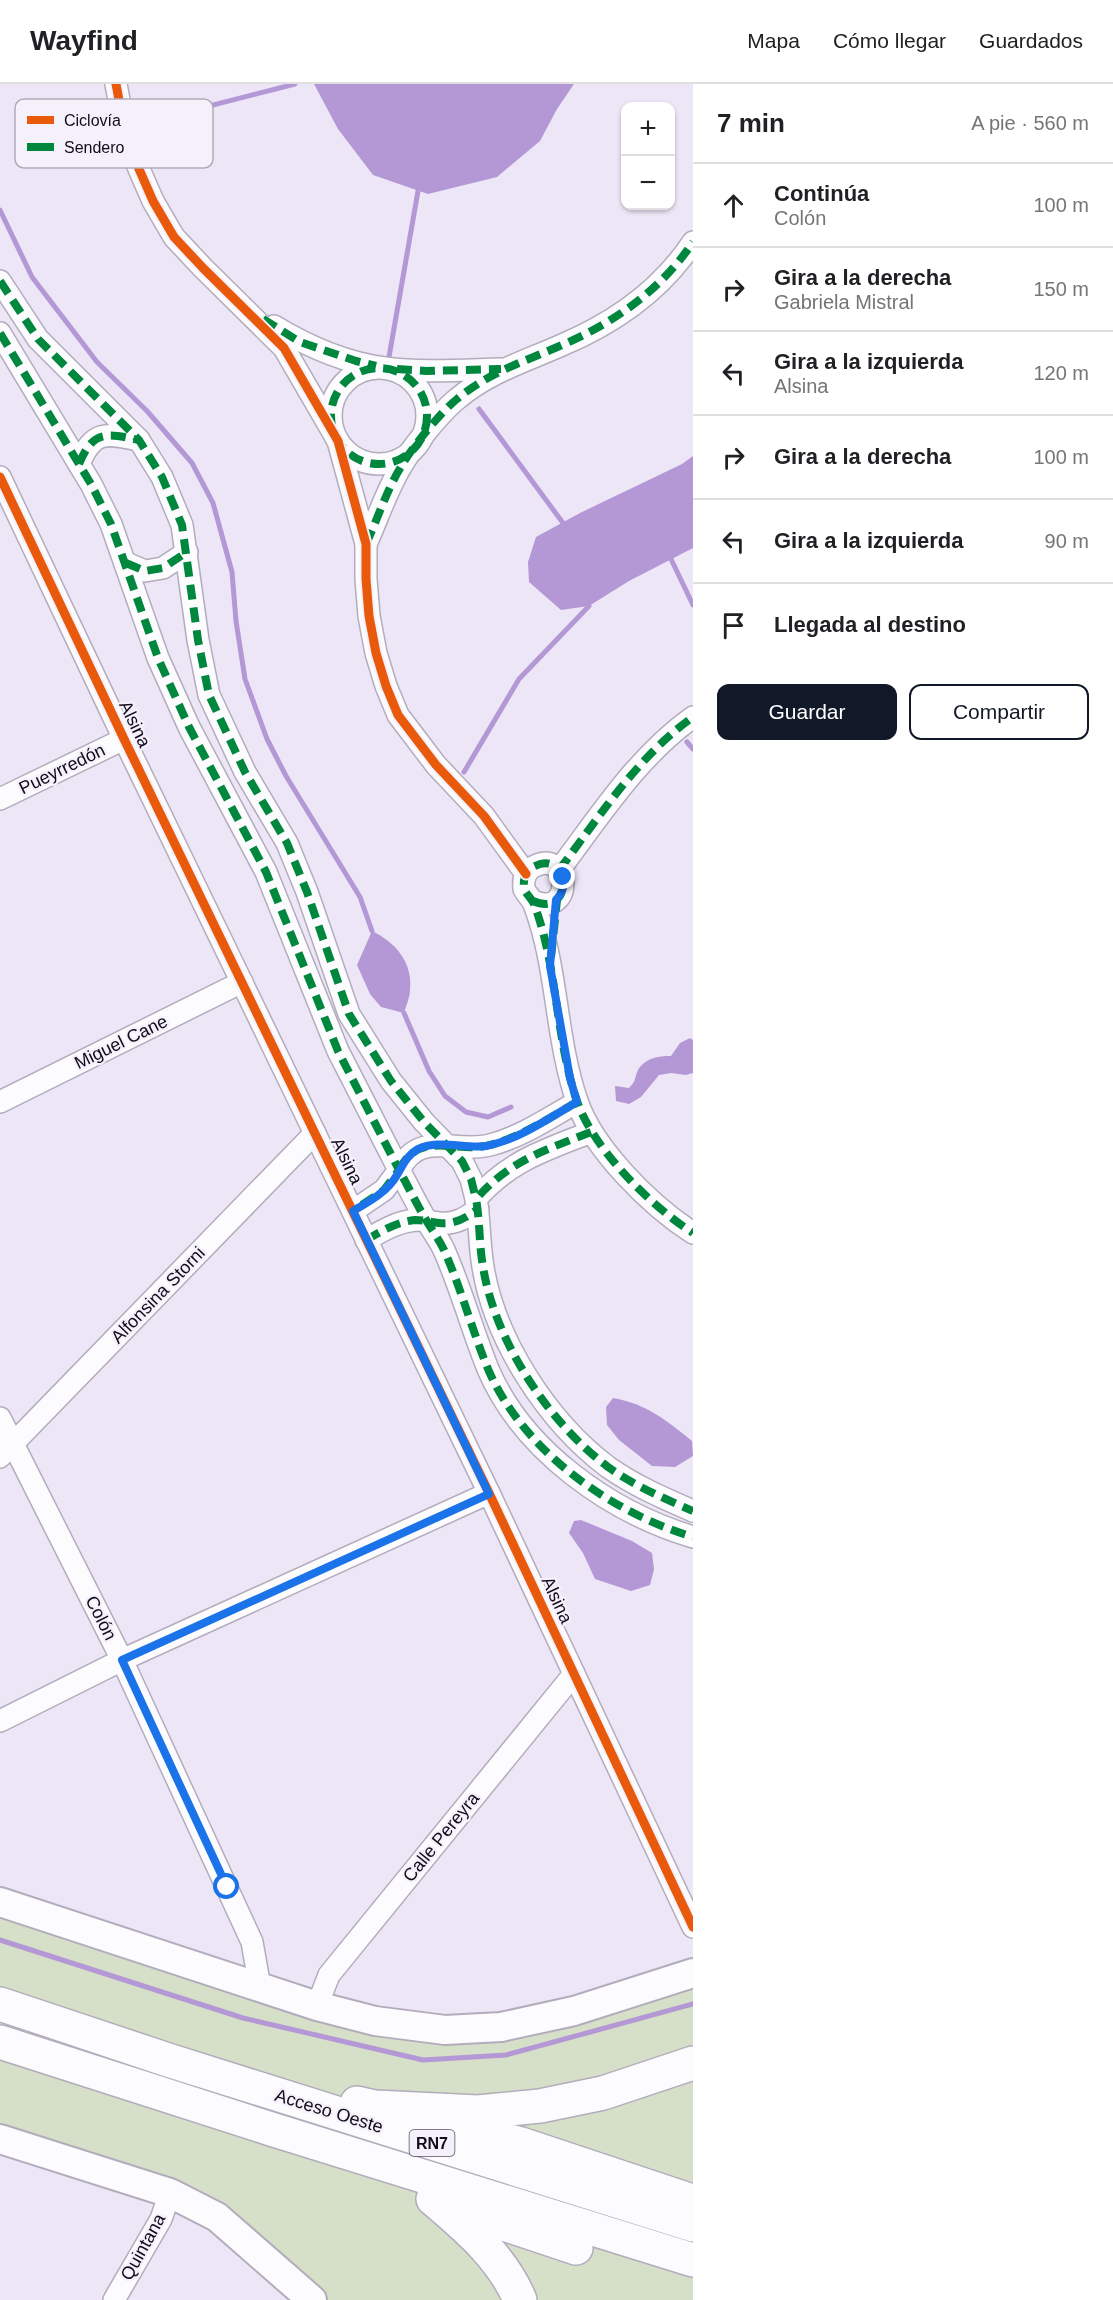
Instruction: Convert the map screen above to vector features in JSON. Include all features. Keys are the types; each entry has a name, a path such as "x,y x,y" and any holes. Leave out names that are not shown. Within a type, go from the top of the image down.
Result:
{"highway":[{"name":"Acceso Oeste","path":"0,2004 171,2061 693,2225"},
{"name":"Acceso Oeste","path":"0,2042 693,2260"},
{"path":"171,2061 375,2107 521,2144 693,2202"},
{"path":"375,2107 478,2112 540,2106 603,2093 693,2064"},
{"path":"271,2129 396,2181 433,2199 517,2230 693,2283"},
{"path":"433,2199 467,2228 492,2254 520,2300"}],"street":[{"path":"116,84 119,99"},
{"path":"140,168 153,201 174,237 284,348 338,441 348,453 362,461 378,464 394,462 408,454 419,443 426,428 427,412 423,396 414,383 401,373 300,342 246,309"},
{"path":"366,544 402,464 457,399 501,369 562,346 593,331 630,307 656,287 693,242"},
{"path":"0,281 38,339 139,440 174,500 187,552 198,640 209,695 245,772 287,843 307,892 349,1014 391,1082 424,1122 449,1145 466,1170 477,1204 483,1267 488,1290 506,1340 524,1373 571,1434 608,1466 646,1491 693,1510"},
{"path":"0,333 79,464 111,524 146,627 189,727 266,872 338,1051 399,1170 443,1248 489,1370 505,1401 546,1452 601,1496 693,1537"},
{"path":"501,369 426,371 370,368 355,374 343,384 334,397 331,412 332,427 338,441 366,544 369,616 386,686 398,715 436,765 484,816 525,874"},
{"path":"79,464 85,450 93,440 104,435 139,440"},
{"name":"Alsina","path":"2,487 489,1494 693,1927"},
{"path":"126,563 145,571 163,568 187,552"},
{"path":"559,870 647,755 693,717"},
{"name":"Pueyrredón","path":"0,799 124,739"},
{"path":"533,901 545,904 556,900 562,894 563,877 553,865 545,863 530,868 525,874 524,889 533,901 550,966 570,1078 577,1102 591,1132 647,1197 676,1222 693,1233"},
{"path":"550,966 556,900"},
{"name":"Miguel Cane","path":"0,1102 242,982"},
{"path":"353,1211 384,1190 409,1155 420,1148 429,1145 488,1146 536,1125 577,1102"},
{"path":"366,1240 390,1226 426,1220 440,1224 454,1223 467,1218 502,1172 536,1154 591,1132"},
{"name":"Alfonsina Storni","path":"6,1451 315,1133"},
{"name":"Colón","path":"0,1418 6,1451 122,1660 252,1942 260,1987"},
{"path":"0,1721 122,1660 489,1494"},
{"name":"Calle Pereyra","path":"317,2006 329,1975 574,1674"},
{"path":"0,1902 317,2006 375,2021 445,2030 501,2027 574,2011 693,1973"},
{"path":"0,2139 170,2193 217,2217 312,2300"},
{"name":"Quintana","path":"114,2300 161,2219 170,2193"}],"green space":[{"path":"0,1913 444,2040 693,1983 693,2300 326,2300 224,2209 0,2127"}],"shaded area":[{"path":"314,84 574,84 540,141 497,177 428,194 373,175 338,129"},
{"path":"693,456 693,548 629,581 589,606 561,610 529,582 528,562 536,537 682,464"},
{"path":"372,931 395,947 409,971 409,999 404,1013 381,1007 370,994 357,965"},
{"path":"690,1038 693,1040 693,1073 659,1075 641,1097 629,1104 616,1101 615,1086 629,1088 644,1063 657,1057 671,1056 680,1043"},
{"path":"613,1398 636,1404 665,1420 692,1441 693,1456 675,1467 652,1466 619,1440 607,1425 606,1407"},
{"path":"581,1520 632,1541 652,1553 654,1569 650,1585 631,1591 595,1579 583,1553 569,1533 574,1521"}],"waterway":[{"path":"213,105 295,84"},
{"path":"389,357 418,191"},
{"path":"0,210 32,277 97,362 147,411 192,463 213,503 232,572 236,621 245,679 267,739 286,776 360,897 372,931"},
{"path":"479,409 563,523"},
{"path":"671,559 693,605"},
{"path":"464,772 519,679 589,606"},
{"path":"687,742 693,749"},
{"path":"404,1013 429,1071 445,1096 466,1112 488,1117 511,1107"},
{"path":"0,1940 243,2018 423,2060 506,2055 693,2004"}],"marked path":[{"path":"366,544 402,465 420,439 451,405 482,381 581,336 618,315 667,275 693,242"},
{"path":"0,281 38,339 139,440 162,477 182,525 198,640 209,695 245,772 287,843 307,892 349,1014 391,1081 424,1122 462,1161 471,1179 476,1199"},
{"path":"263,319 300,342 376,366"},
{"path":"0,333 91,484 111,524 158,658 189,727 266,872 338,1051 399,1170 384,1190 353,1211"},
{"path":"379,368 397,372 413,382 423,398 427,416 423,434 413,450 397,460 379,464 361,460 345,450 335,434 331,416 335,398 345,382 361,372 379,368"},
{"path":"397,369 426,371 501,369"},
{"path":"79,464 90,445 102,437 118,436 139,440"},
{"path":"126,563 145,571 163,568 187,552"},
{"path":"559,870 620,788 654,750 693,717"},
{"path":"533,901 546,904 556,901 563,884 561,874 556,867 547,863 529,870 525,875 524,889 534,904 542,928 564,1052 577,1101 585,1119 596,1138 625,1175 659,1208 693,1233"},
{"path":"551,957 557,900"},
{"path":"577,1102 545,1121 501,1142 477,1147 428,1146 417,1150 399,1170 444,1250 488,1369 503,1399 523,1426 546,1452 601,1494 631,1512 693,1537"},
{"path":"591,1132 515,1165 476,1199 483,1267 489,1295 512,1351 545,1403 565,1427 586,1449 618,1474 693,1511"},
{"path":"366,1240 389,1227 402,1223 415,1220 450,1223 478,1209"}],"cycle path":[{"path":"116,84 119,99"},
{"path":"139,168 153,201 174,237 284,348 338,441 366,544 369,616 376,653 398,715 436,765 484,816 526,874"},
{"path":"0,477 124,739 489,1493 693,1927"}],"route":[{"path":"227,1887 122,1660 489,1494 353,1211 374,1199 384,1190 409,1155 420,1148 429,1145 488,1146 508,1139 577,1102 570,1078 550,966 556,900 562,894 563,877"}]}
